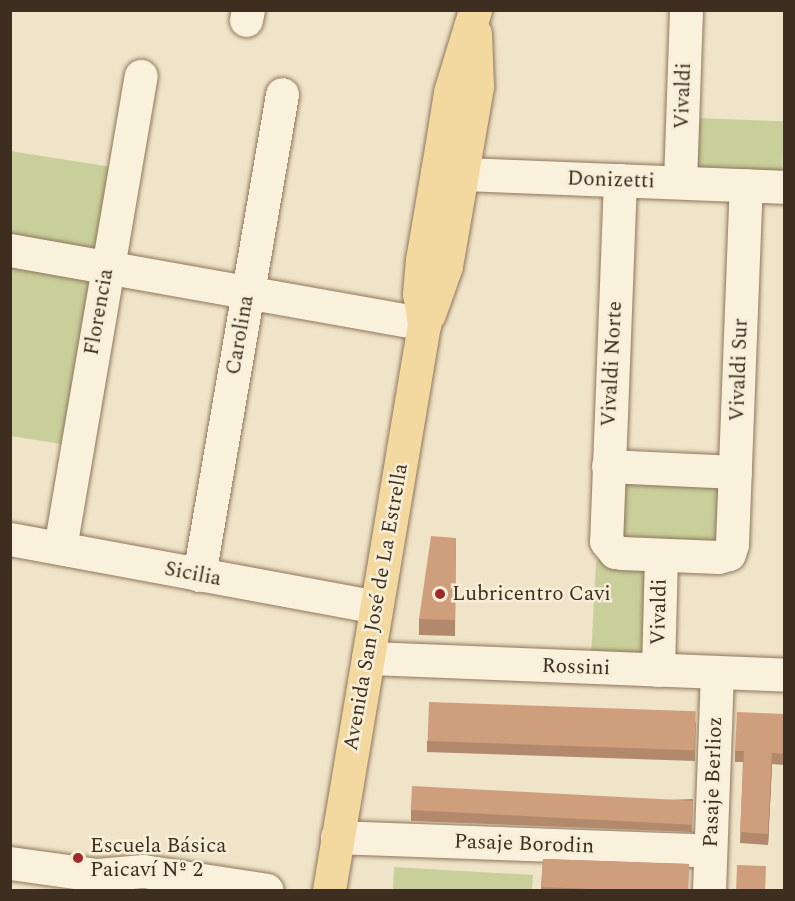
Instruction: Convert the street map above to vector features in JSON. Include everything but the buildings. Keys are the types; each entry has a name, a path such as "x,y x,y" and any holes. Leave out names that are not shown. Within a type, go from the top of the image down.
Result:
{"main road":[{"name":"Avenida San José de La Estrella","path":"328,891 424,324 441,286 449,173 477,86 478,53 474,16"}],"street":[{"name":"Vivaldi","path":"680,182 686,10"},
{"name":"Florencia","path":"60,548 106,267 141,76"},
{"name":"Carolina","path":"199,575 282,94"},
{"name":"Donizetti","path":"449,173 784,187"},
{"name":"Vivaldi Norte","path":"609,547 605,534 620,180"},
{"name":"Vivaldi Sur","path":"729,554 735,472 746,185"},
{"path":"10,250 424,324"},
{"path":"608,466 735,472"},
{"name":"Sicilia","path":"10,539 376,607"},
{"name":"Vivaldi","path":"609,547 622,553 729,554"},
{"name":"Vivaldi","path":"658,670 661,555"},
{"name":"Rossini","path":"368,658 784,675"},
{"name":"Pasaje Berlioz","path":"709,891 717,673"},
{"name":"Pasaje Borodin","path":"338,837 710,851"},
{"path":"10,863 97,875 143,871 267,891"}],"green space":[{"path":"693,118 784,121 782,173 691,170"},
{"path":"10,151 112,167 61,444 11,436"},
{"path":"612,477 724,479 728,550 652,547 649,658 591,656 596,563 612,536"},
{"path":"394,867 533,875 532,890 393,890"}],"place":[{"name":"Lubricentro Cavi","path":"440,594"},
{"name":"Escuela Básica Paicaví Nº 2","path":"78,858"}]}
